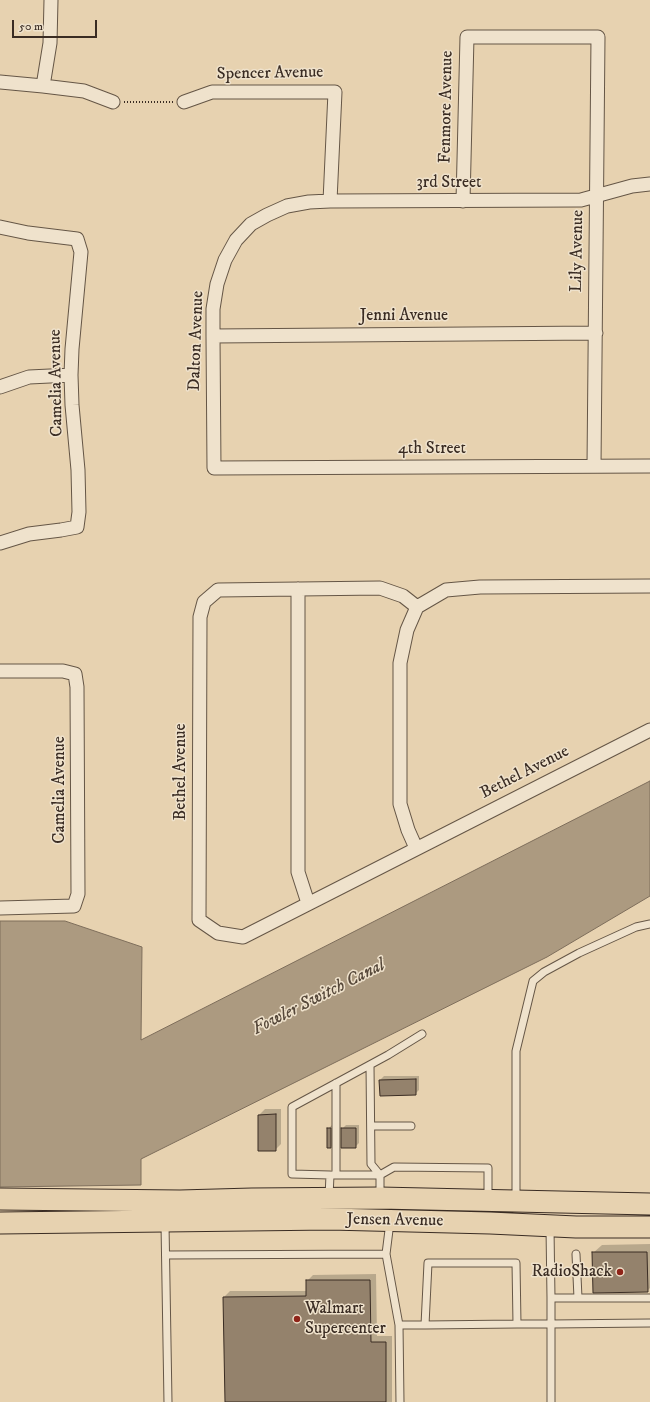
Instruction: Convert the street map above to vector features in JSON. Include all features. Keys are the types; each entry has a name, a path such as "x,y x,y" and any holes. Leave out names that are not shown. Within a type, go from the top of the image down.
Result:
{"main road":[{"name":"Jensen Avenue","path":"0,1199 140,1200 380,1198 650,1204"},
{"path":"264,1220 306,1208 371,1208 377,1205 380,1198"},
{"path":"165,1221 170,1213 180,1209 251,1207 278,1199"},
{"path":"390,1220 396,1213 402,1210 468,1210 480,1208 488,1201"},
{"path":"490,1223 526,1213 604,1212 609,1203"},
{"name":"Jensen Avenue","path":"0,1224 165,1221 390,1220 550,1226 650,1227"}],"street":[{"path":"43,86 50,43 51,0"},
{"name":"Lily Avenue","path":"467,37 598,37 594,466"},
{"name":"Fenmore Avenue","path":"463,201 467,37"},
{"path":"0,82 84,91 113,102"},
{"name":"Spencer Avenue","path":"184,102 212,92 334,92 330,201"},
{"name":"3rd Street","path":"252,224 287,206 309,202 581,200 632,186 650,184"},
{"name":"Dalton Avenue","path":"214,468 213,309 217,284 225,260 236,240 252,224"},
{"name":"Camelia Avenue","path":"0,227 28,233 77,239 81,252 71,375 72,405 78,470 79,512 77,527 29,534 0,543"},
{"name":"Jenni Avenue","path":"213,336 596,333"},
{"path":"0,386 29,377 71,375"},
{"name":"4th Street","path":"214,468 650,466"},
{"path":"416,848 408,830 400,804 400,664 407,630 417,608 446,590 480,587 650,586"},
{"name":"Bethel Avenue","path":"417,608 403,596 380,588 218,590 204,602 200,617 199,920 218,933 243,937 650,730"},
{"path":"298,589 298,872 308,904"},
{"name":"Camelia Avenue","path":"0,671 63,671 75,674 77,687 78,894 74,906 0,908"}],"lane":[{"path":"516,1201 516,1051 533,981 544,972 579,953 636,926 650,924"},
{"path":"422,1034 370,1065 292,1107 292,1174 380,1175 394,1167 488,1168 488,1201"},
{"path":"370,1065 371,1164 380,1175 380,1198"},
{"path":"329,1199 333,1175 336,1083"},
{"path":"371,1126 411,1126"},
{"path":"390,1220 386,1254 399,1325 400,1402"},
{"path":"165,1221 168,1402"},
{"path":"550,1226 551,1402"},
{"path":"166,1255 386,1254"},
{"path":"576,1254 578,1298"},
{"path":"425,1325 428,1263 516,1263 517,1324"},
{"path":"551,1298 650,1298"},
{"path":"399,1325 650,1322"}],"path":[{"path":"113,102 184,102"}],"water":[{"name":"Fowler Switch Canal","path":"650,781 650,896 547,957 141,1159 141,1185 0,1187 0,921 65,921 142,947 141,1040"}],"building":[{"path":"416,1079 416,1095 380,1096 379,1080"},
{"path":"276,1114 276,1151 258,1151 258,1115"},
{"path":"327,1128 331,1128 331,1148 327,1148"},
{"path":"341,1128 356,1128 356,1148 341,1148"},
{"name":"RadioShack","path":"592,1252 647,1252 648,1292 593,1293"},
{"name":"Walmart Supercenter","path":"306,1280 370,1280 371,1342 386,1342 386,1402 225,1402 223,1297 306,1296"}],"place":[{"name":"RadioShack","path":"620,1272"},
{"name":"Walmart Supercenter","path":"297,1319"}]}
